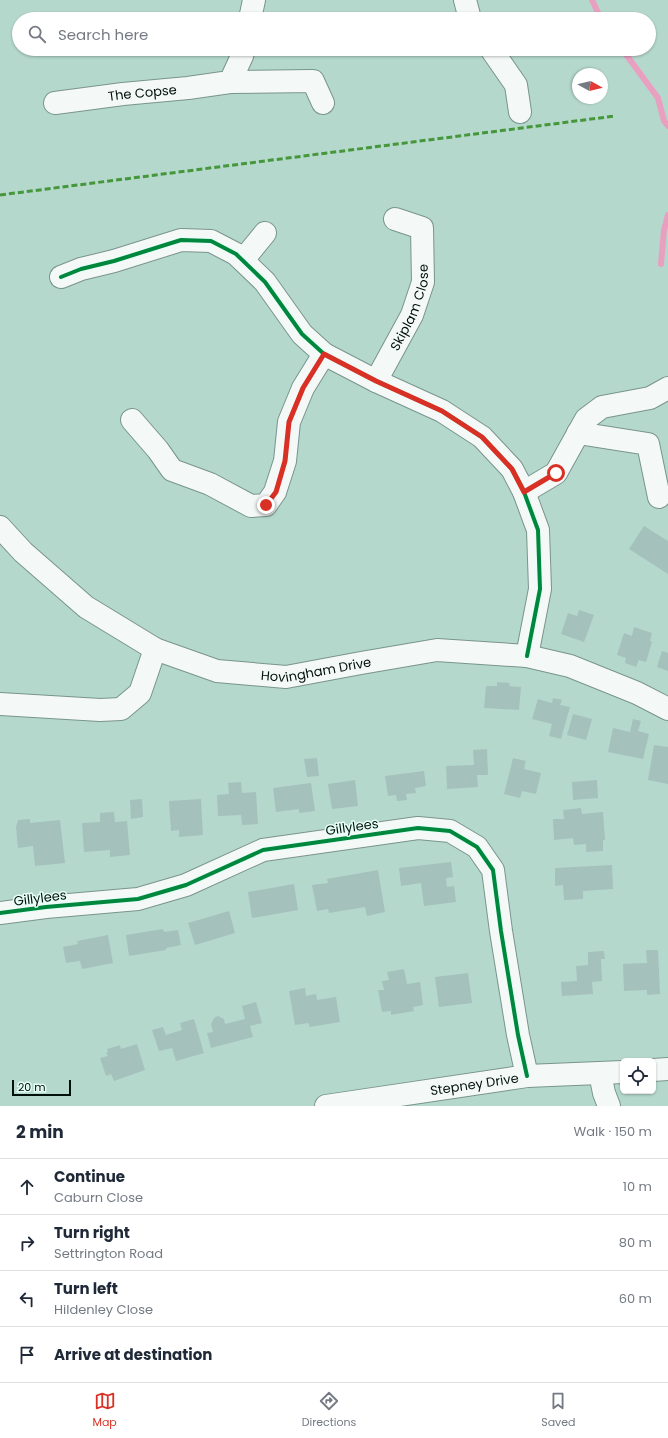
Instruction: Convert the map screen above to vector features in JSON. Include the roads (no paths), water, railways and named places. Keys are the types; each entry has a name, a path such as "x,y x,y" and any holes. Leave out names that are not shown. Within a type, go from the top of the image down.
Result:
{"street":[{"path":"251,12 254,0"},
{"path":"465,0 468,12"},
{"path":"230,82 242,56"},
{"path":"496,56 516,85 520,112"},
{"name":"The Copse","path":"55,103 230,82 313,81 322,103"},
{"name":"Skiplam Close","path":"376,381 412,315 423,282 422,228 395,219"},
{"path":"242,260 265,233"},
{"path":"61,277 81,269 114,261 181,240 212,241 236,254 265,282 302,334 324,354 376,381 442,411 482,437 512,469 524,492 538,530 540,589 527,656"},
{"path":"132,420 158,450 172,470 210,484 251,506 266,505 276,492 285,461 289,422 303,388 324,354"},
{"path":"524,492 556,473 586,419 602,408 650,398 668,388"},
{"path":"578,433 648,444 659,497"},
{"name":"Hovingham Drive","path":"0,527 23,552 86,607 155,649 217,671 286,677 361,662 437,650 527,656 570,666 637,693 668,709"},
{"path":"0,704 100,710 121,709 140,693 155,649"},
{"name":"Gillylees","path":"0,913 46,907 138,899 186,885 263,850 418,828 450,830 477,847 493,870 501,931 526,1076"},
{"path":"656,1070 668,1069"},
{"name":"Stepney Drive","path":"337,1105 526,1076 620,1072"},
{"path":"600,1073 609,1106"}],"waterway":[{"path":"592,0 598,12"},
{"path":"627,56 658,98 664,121 668,126"},
{"path":"661,264 664,230 668,215"}]}
